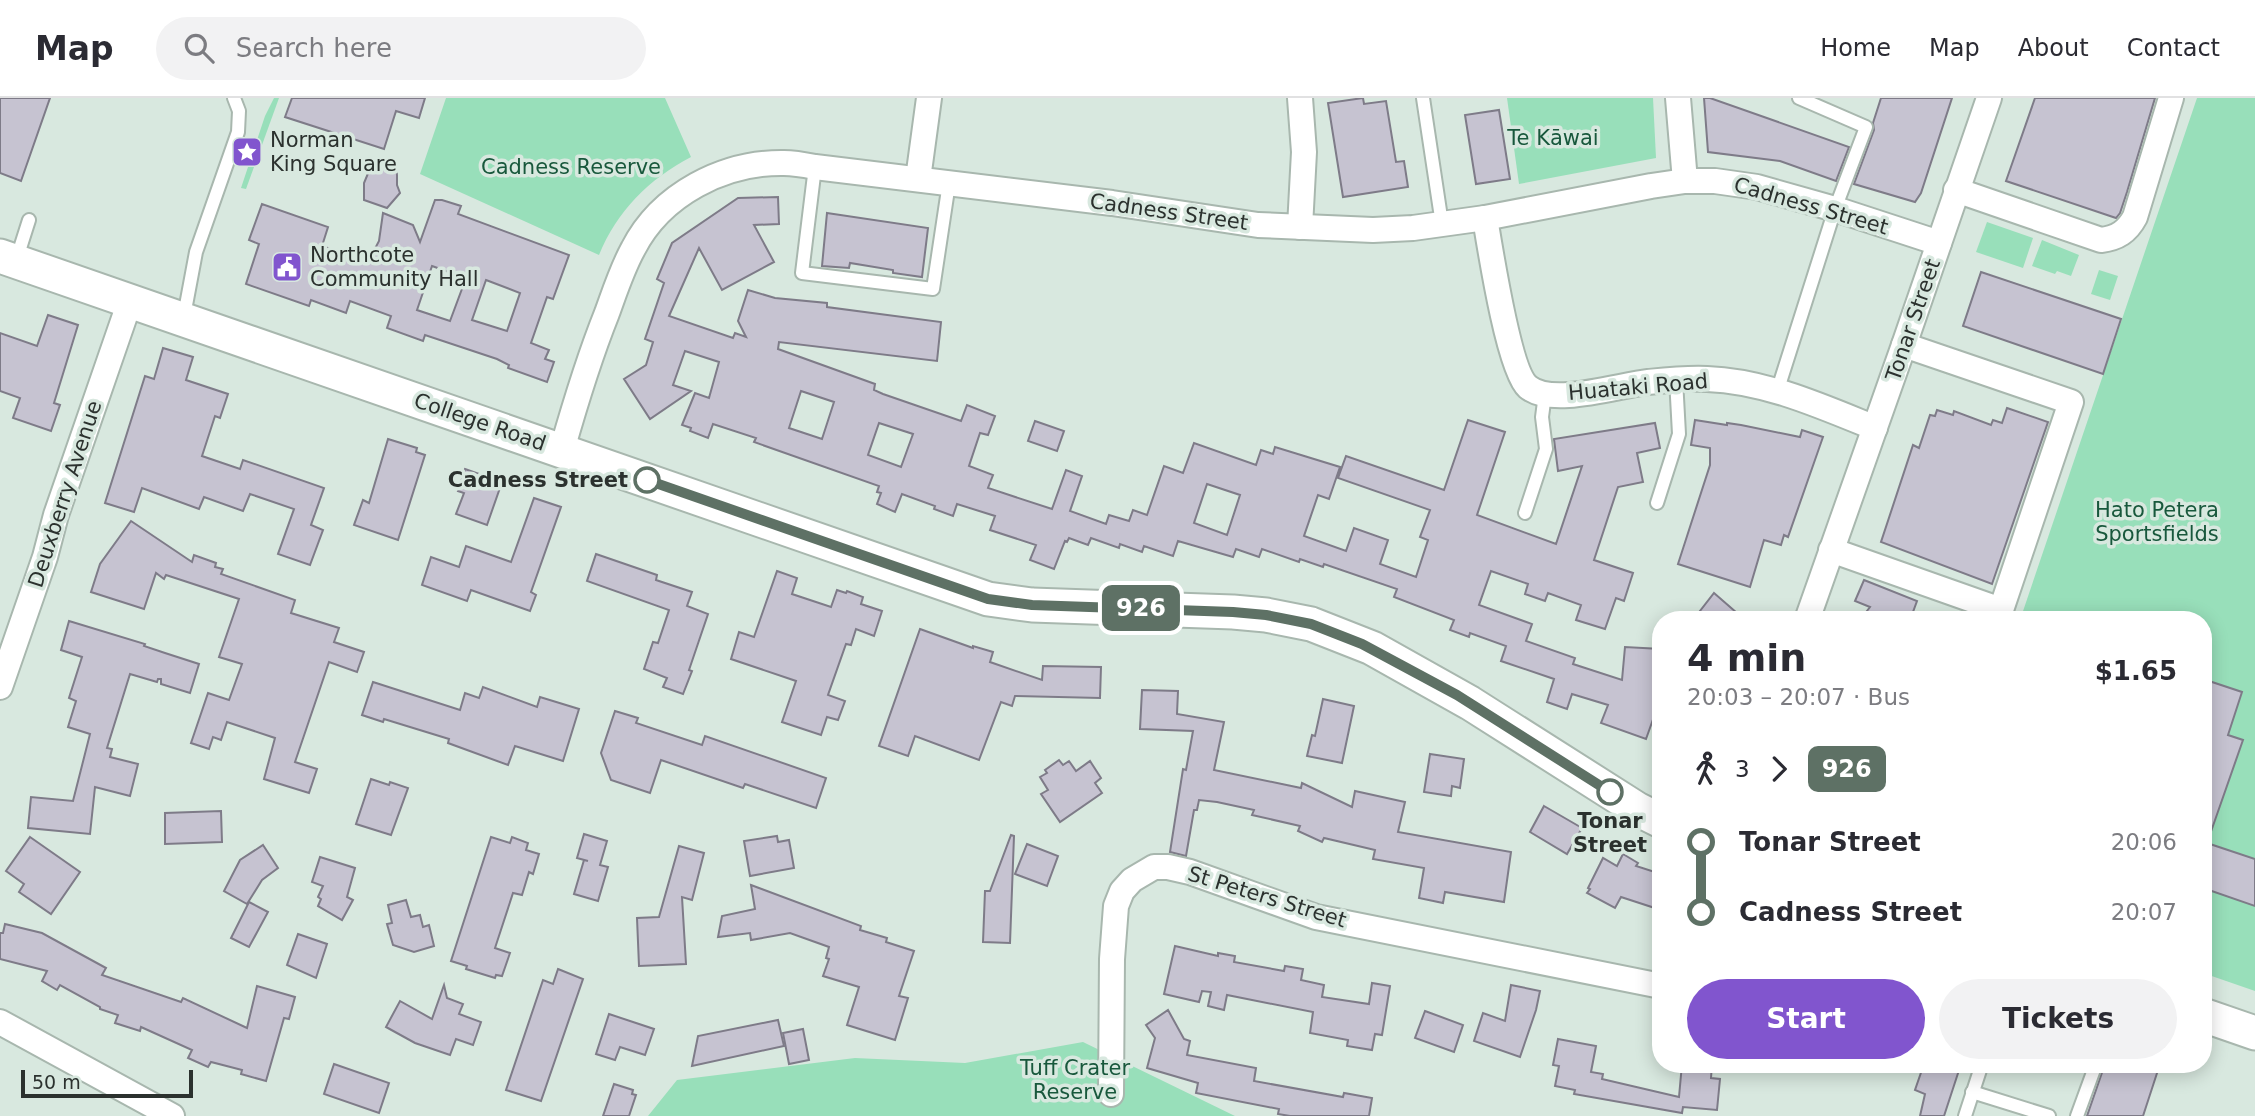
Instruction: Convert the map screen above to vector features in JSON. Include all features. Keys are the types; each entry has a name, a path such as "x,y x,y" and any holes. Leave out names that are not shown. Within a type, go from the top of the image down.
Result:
{"main road":[{"name":"College Road","path":"8,259 988,599 1032,605 1233,612 1311,624 1362,644 1464,699 1652,816"},
{"path":"2212,1019 2255,1033"}],"street":[{"path":"918,179 929,98"},
{"path":"1300,98 1304,152 1300,227"},
{"path":"1678,98 1685,181"},
{"name":"Tonar Street","path":"1810,611 1989,98"},
{"path":"1956,190 2101,240 2119,235 2131,225 2135,217 2171,98"},
{"name":"Cadness Street","path":"562,450 603,323 622,272 642,233 669,203 695,186 722,173 769,164 816,167 1112,203 1258,225 1373,230 1485,218 1685,181 1715,181 1756,187 1939,243"},
{"name":"Huataki Road","path":"1485,218 1514,361 1528,386 1545,394 1581,394 1676,379 1727,381 1806,401 1875,428"},
{"name":"Deuxberry Avenue","path":"0,687 130,301"},
{"path":"1831,550 2001,610 2071,402 1904,345"},
{"name":"St Peters Street","path":"1111,1094 1112,959 1116,906 1122,891 1132,880 1154,867 1190,872 1316,917 1652,984"},
{"path":"0,1022 172,1116"}],"lane":[{"path":"183,320 196,252 238,132 239,111 234,98"},
{"path":"1423,98 1441,224"},
{"path":"1777,392 1835,209 1866,127 1799,98"},
{"path":"816,167 802,273 933,289 949,183"},
{"path":"8,259 29,220"},
{"path":"1657,503 1679,434 1676,379"},
{"path":"1525,513 1545,449 1542,417 1545,394"},
{"path":"1965,1116 1979,1073"},
{"path":"2077,1116 2093,1073"},
{"path":"1972,1092 2049,1116"}],"green space":[{"path":"274,98 279,98 246,189 241,188 265,116"},
{"name":"Cadness Reserve","path":"446,98 665,98 691,157 661,175 636,198 615,224 599,255 420,174"},
{"name":"Te Kāwai","path":"1507,98 1653,98 1656,158 1519,184"},
{"name":"Hato Petera Sportsfields","path":"2197,98 2255,98 2255,991 2212,976 2212,611 2023,611"},
{"path":"1987,222 2033,238 2023,268 1976,252"},
{"path":"2042,240 2079,255 2071,276 2032,266"},
{"path":"2099,270 2118,276 2110,300 2091,294"},
{"name":"Tuff Crater Reserve","path":"1083,1042 1235,1116 648,1116 677,1080 855,1058 965,1063"}],"building":[{"path":"0,98 50,98 21,181 0,173"},
{"path":"292,98 425,98 419,118 396,111 384,149 285,117"},
{"path":"1363,98 1364,104 1386,101 1396,162 1404,161 1408,187 1343,197 1328,103"},
{"path":"1704,98 1849,147 1836,181 1780,161 1708,152"},
{"path":"1881,98 1952,98 1921,193 1915,202 1854,184 1874,130 1873,123"},
{"path":"2035,98 2155,98 2127,192 2116,218 2006,181"},
{"path":"1499,110 1510,179 1476,184 1465,115"},
{"path":"379,158 396,167 400,193 387,208 364,200 364,183"},
{"path":"778,197 779,224 754,225 774,262 722,290 699,248 669,316 733,338 735,333 746,337 738,321 748,290 775,298 827,303 827,307 941,322 937,361 779,342 778,349 875,384 874,390 883,394 961,421 967,405 995,416 988,435 980,433 969,466 993,475 988,488 1052,509 1066,470 1082,476 1070,511 1106,524 1109,515 1129,521 1133,510 1147,515 1164,466 1183,473 1194,443 1256,465 1261,450 1273,454 1275,447 1340,467 1329,499 1318,495 1304,536 1346,551 1354,528 1388,540 1380,564 1416,577 1428,540 1420,537 1430,510 1338,478 1346,456 1444,490 1468,420 1505,432 1477,515 1556,544 1582,466 1558,471 1554,439 1655,423 1660,448 1637,453 1643,482 1618,487 1594,560 1633,573 1624,601 1616,598 1605,629 1576,620 1581,605 1548,593 1545,601 1525,594 1528,584 1491,571 1479,605 1532,624 1526,641 1575,658 1573,664 1622,680 1625,647 1652,648 1652,722 1646,739 1601,723 1608,705 1572,694 1567,709 1547,702 1554,679 1501,661 1506,646 1470,633 1469,637 1450,630 1454,620 1394,597 1397,589 1324,564 1323,567 1300,559 1299,562 1262,549 1259,557 1236,549 1233,557 1178,541 1173,556 1144,546 1142,552 1120,544 1119,548 1091,538 1088,545 1069,538 1065,541 1054,569 1030,560 1036,545 990,530 995,516 957,504 953,516 902,494 895,512 877,504 881,493 877,492 879,486 754,442 756,438 713,424 708,438 690,431 691,428 682,425 695,393 709,398 719,362 685,351 673,385 691,391 650,419 624,379 646,365 653,342 645,339 664,283 657,279 672,243 738,198","holes":["801,391 834,402 822,439 789,428","879,423 913,434 901,467 868,455","1207,484 1240,495 1227,535 1194,523"]},
{"path":"435,200 442,200 461,206 458,214 569,255 553,299 547,297 531,343 549,350 545,359 554,362 547,382 508,368 509,365 497,359 425,335 423,341 387,328 391,316 350,301 346,313 311,300 309,306 246,284 259,244 249,240 262,204 328,227 322,246 368,262 379,241 383,213 413,225 420,242","holes":["432,266 466,278 450,321 417,310","486,280 520,293 507,331 472,320"]},
{"path":"827,213 928,228 922,277 850,263 849,268 822,266"},
{"path":"1981,272 2121,319 2103,374 1963,326"},
{"path":"48,315 78,325 54,403 60,405 51,431 13,418 20,398 0,391 0,333 37,346"},
{"path":"163,348 193,357 186,380 228,394 220,418 215,416 202,456 240,469 243,460 324,488 311,525 323,530 310,565 278,554 294,509 250,494 243,511 204,497 199,509 142,488 134,512 105,503 145,376 154,379"},
{"path":"2007,408 2048,422 1992,584 1881,542 1913,445 1919,448 1930,415 1935,416 1937,410 1953,415 1954,411 1991,425 1993,420 2002,423"},
{"path":"1695,420 1741,425 1800,437 1802,430 1823,437 1788,537 1784,535 1781,545 1764,540 1750,587 1678,564 1710,465 1710,448 1691,445"},
{"path":"1035,421 1064,431 1057,451 1028,441"},
{"path":"388,439 417,448 416,452 425,455 398,540 354,525 363,500 369,503"},
{"path":"465,469 502,482 487,525 456,514 464,493 458,491"},
{"path":"534,498 561,507 531,592 536,595 530,611 471,590 467,601 422,585 431,557 459,567 466,546 511,562"},
{"path":"131,521 192,562 194,555 216,563 215,567 223,569 221,574 295,600 291,613 339,628 334,642 364,652 357,672 329,662 295,762 317,769 309,793 264,779 275,738 227,722 221,740 213,737 209,749 191,743 208,693 229,700 242,664 219,657 239,599 166,575 164,579 156,573 144,609 91,592 100,564"},
{"path":"596,554 657,575 656,580 692,592 687,606 708,614 683,694 663,687 667,678 644,669 653,642 658,643 669,610 587,581"},
{"path":"777,571 797,578 792,594 831,607 837,590 847,591 863,597 861,604 882,611 874,636 856,629 851,645 846,644 828,695 845,701 838,720 827,717 821,735 782,722 796,681 731,659 739,632 754,637"},
{"path":"1864,580 1917,601 1913,611 1867,611 1870,607 1855,601"},
{"path":"1714,593 1735,611 1700,611"},
{"path":"69,621 199,664 190,693 161,684 161,679 157,682 130,674 107,748 112,749 110,757 138,764 130,796 95,787 90,834 28,828 31,797 73,801 90,734 68,727 76,701 69,698 82,657 61,650"},
{"path":"920,629 973,648 993,652 990,662 1042,680 1043,666 1101,667 1100,698 1015,696 1012,706 1001,702 979,760 915,736 908,756 879,746"},
{"path":"373,682 460,710 465,693 479,698 483,687 537,707 540,697 579,709 563,761 515,746 508,765 448,743 449,739 362,715"},
{"path":"2212,682 2242,692 2228,735 2243,740 2212,829"},
{"path":"1142,690 1178,691 1177,714 1224,722 1214,770 1301,788 1302,783 1352,807 1355,791 1405,802 1398,832 1511,852 1504,902 1445,892 1443,903 1419,898 1424,868 1373,859 1375,850 1324,838 1322,842 1298,831 1300,826 1252,815 1254,810 1217,802 1199,800 1197,810 1194,810 1186,856 1170,852 1183,769 1186,770 1193,731 1140,729"},
{"path":"1323,699 1354,706 1342,763 1307,756 1312,735 1315,736"},
{"path":"615,711 638,718 636,723 702,745 705,736 826,778 816,808 745,784 743,788 661,760 650,793 611,780 601,753"},
{"path":"1430,754 1464,759 1460,788 1452,786 1451,796 1424,792"},
{"path":"1059,760 1063,765 1069,761 1076,771 1090,761 1101,778 1095,783 1102,793 1060,822 1041,794 1048,790 1040,777"},
{"path":"371,779 408,788 391,835 356,824"},
{"path":"1544,806 1582,828 1567,854 1530,832"},
{"path":"221,811 222,842 165,844 165,813"},
{"path":"584,834 607,841 600,865 608,867 598,901 574,894 584,860 588,861 577,858"},
{"path":"1011,835 1014,836 1010,943 983,942 985,891 990,891"},
{"path":"777,836 778,842 789,840 794,868 750,876 744,841"},
{"path":"30,837 80,872 51,914 19,892 24,884 6,871"},
{"path":"491,837 510,843 512,837 528,843 526,850 539,854 533,874 529,872 522,895 513,893 495,948 510,953 502,976 496,975 495,978 451,961"},
{"path":"1027,844 1058,856 1047,886 1015,874"},
{"path":"263,845 278,868 262,880 247,904 224,891 240,860"},
{"path":"2212,845 2255,859 2255,906 2212,891"},
{"path":"679,846 704,853 692,900 682,897 686,964 639,966 637,918 659,917"},
{"path":"1623,854 1638,863 1636,866 1652,871 1652,907 1621,897 1615,908 1587,893 1603,858 1617,866"},
{"path":"320,857 355,868 347,897 353,900 342,920 318,906 321,899 318,897 323,886 312,882"},
{"path":"751,885 861,926 860,930 887,938 886,942 914,951 899,996 908,998 895,1040 847,1025 859,987 823,976 829,959 826,958 829,947 790,933 751,940 750,933 718,937 722,916 755,909"},
{"path":"406,900 411,917 420,915 423,927 429,925 434,946 414,952 393,945 387,924 392,923 388,905"},
{"path":"249,902 268,912 249,947 231,938"},
{"path":"5,924 42,933 106,968 102,975 181,1002 183,998 247,1028 257,986 295,997 289,1019 284,1018 266,1081 241,1074 242,1070 211,1062 208,1067 188,1058 192,1050 141,1027 140,1031 115,1023 118,1015 100,1009 60,985 57,990 42,981 47,971 0,959 0,933 3,933"},
{"path":"298,934 327,944 316,978 287,965"},
{"path":"1175,946 1218,956 1218,953 1235,956 1234,962 1284,971 1285,966 1303,969 1301,980 1324,985 1322,997 1369,1004 1372,983 1390,986 1382,1035 1375,1034 1372,1050 1347,1046 1348,1040 1310,1033 1313,1012 1227,995 1224,1010 1208,1006 1211,992 1202,991 1199,1002 1164,994"},
{"path":"558,969 583,979 541,1101 506,1090 543,980 553,984"},
{"path":"444,985 447,998 463,1004 459,1014 481,1022 473,1045 456,1039 450,1055 415,1043 386,1027 400,1001 432,1019"},
{"path":"1511,985 1540,991 1520,1057 1474,1041 1483,1013 1505,1021"},
{"path":"1168,1010 1184,1039 1190,1041 1187,1055 1256,1068 1254,1081 1343,1097 1344,1093 1372,1098 1369,1116 1278,1114 1279,1109 1196,1093 1198,1083 1147,1068 1155,1038 1146,1025"},
{"path":"1425,1011 1463,1025 1454,1052 1415,1038"},
{"path":"609,1014 654,1029 645,1055 620,1047 615,1060 596,1054"},
{"path":"778,1020 784,1046 692,1066 698,1036"},
{"path":"803,1029 809,1060 789,1064 783,1033"},
{"path":"1558,1039 1596,1046 1591,1072 1603,1074 1602,1079 1679,1097 1681,1073 1711,1073 1711,1078 1720,1079 1717,1110 1683,1107 1682,1113 1574,1094 1575,1090 1555,1086 1559,1066 1553,1065"},
{"path":"334,1064 389,1083 379,1113 324,1094"},
{"path":"1921,1073 1958,1073 1944,1116 1920,1116 1925,1094 1915,1090"},
{"path":"2102,1073 2157,1073 2143,1116 2087,1116"},
{"path":"614,1084 633,1090 632,1094 636,1095 629,1116 603,1116"}],"bus line":[{"name":"926","path":"647,480 988,599 1032,605 1233,612 1289,618 1311,624 1347,636 1401,663 1470,703 1610,792"}],"place":[{"name":"Norman King Square","path":"247,152"},
{"name":"Northcote Community Hall","path":"287,267"},
{"name":"Cadness Street","path":"647,480"},
{"name":"Tonar Street","path":"1610,792"}]}
